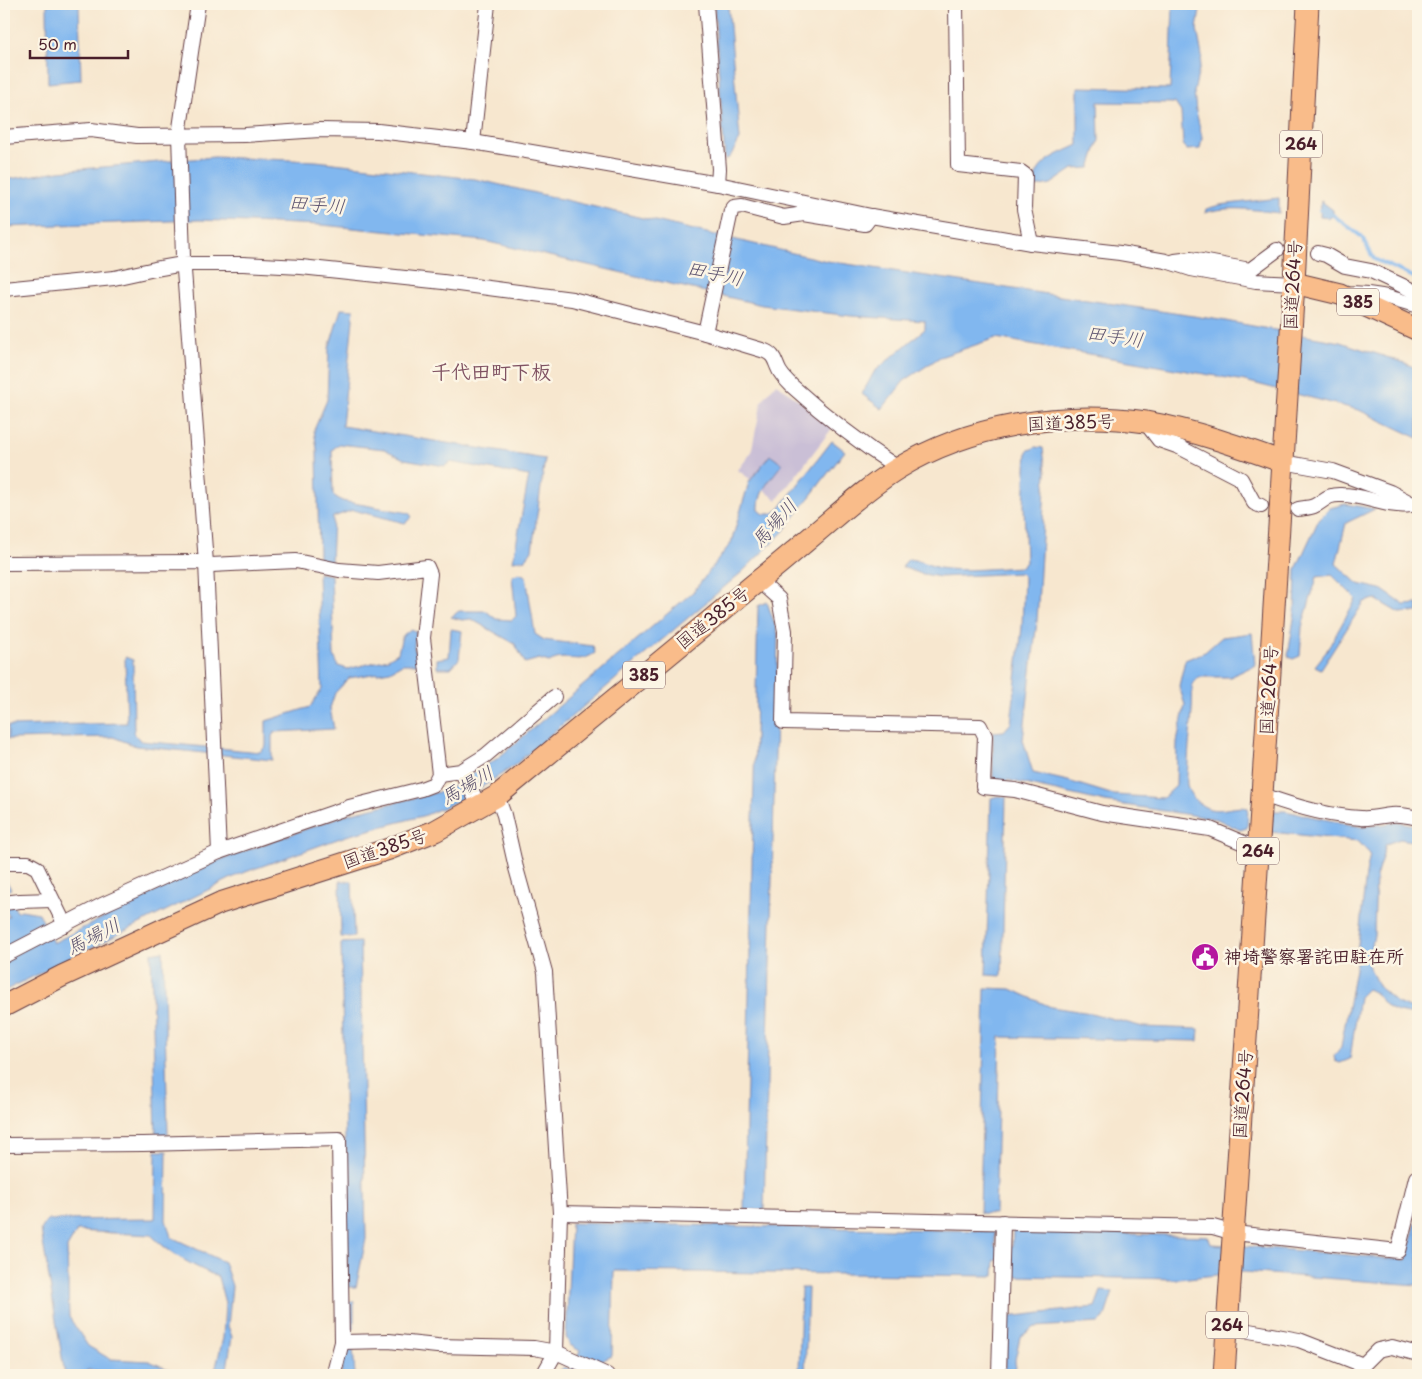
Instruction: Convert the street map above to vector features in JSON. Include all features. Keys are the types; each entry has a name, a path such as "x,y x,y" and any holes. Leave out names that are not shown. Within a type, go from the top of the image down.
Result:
{"highway":[{"name":"国道264号","path":"1224,1375 1263,795 1308,4"},
{"name":"385","path":"1293,293 1340,294 1418,330"},
{"name":"国道385号","path":"4,1006 220,902 389,849 435,832 484,800 759,581 869,488 898,468 941,447 974,434 1034,421 1096,418 1145,422 1225,442 1283,462"}],"street":[{"path":"198,4 180,141 183,261 206,564 219,852"},
{"path":"473,142 488,4"},
{"path":"706,4 719,169 718,184"},
{"path":"956,4 958,165 1021,172 1026,175 1024,209 1031,243"},
{"path":"4,137 91,130 180,141 320,130 369,131 473,142 718,184 871,216 1031,243 1120,253 1166,261 1191,269 1256,281 1293,293"},
{"path":"706,329 731,211 734,207 742,206 784,218 804,214 865,224 871,216"},
{"path":"1166,261 1191,259 1250,270 1277,250"},
{"path":"1318,253 1326,255 1345,266 1371,270 1418,292"},
{"path":"4,289 114,278 183,261 301,267 443,282 572,299 706,329 772,354 778,369 791,384 831,418 898,468"},
{"path":"1340,294 1360,292 1389,297 1418,306"},
{"path":"1145,422 1159,440 1179,447 1241,479 1254,503 1261,506"},
{"path":"1283,462 1333,472 1390,492 1415,506"},
{"path":"1298,509 1314,506 1326,497 1340,494 1364,497 1400,506 1415,506"},
{"path":"4,563 199,562 211,565 296,561 339,570 378,572 428,567 430,574 423,638 439,774 434,784 422,789 349,807 219,852 102,905 4,956"},
{"path":"759,581 779,600 785,631 783,722 980,726 985,736 983,787 1016,790 1102,813 1210,829 1226,834 1258,849"},
{"path":"439,774 462,773 485,756 554,696"},
{"path":"462,773 484,800 504,815 516,868 545,972 560,1213 556,1352 543,1375"},
{"path":"1263,795 1345,817 1363,819 1406,815 1418,818"},
{"path":"4,864 28,863 36,868 65,925"},
{"path":"9,902 52,900"},
{"path":"4,1145 339,1139 342,1342 335,1375"},
{"path":"560,1213 1213,1227 1233,1237 1398,1251 1416,1178 1418,1178"},
{"path":"998,1375 1003,1222"},
{"path":"1227,1324 1299,1340 1364,1370 1378,1350 1392,1347 1418,1354"},
{"path":"342,1342 389,1341 437,1346 534,1348 556,1352 606,1375"}],"shaded area":[{"path":"776,383 833,427 777,500 738,470 751,453 762,401"}],"water":[{"path":"47,4 79,4 81,80 48,83"},
{"path":"714,4 728,4 740,139 730,157 725,160"},
{"path":"1173,4 1201,4 1197,29 1202,56 1194,92 1202,137 1200,149 1187,150 1183,144 1181,112 1175,103 1098,102 1099,140 1090,168 1073,169 1051,184 1034,187 1038,171 1048,160 1078,145 1078,87 1170,89"},
{"name":"田手川","path":"214,157 316,161 475,179 827,261 1220,320 1340,342 1418,369 1418,438 1359,410 1245,381 996,338 940,357 904,381 882,409 862,394 874,372 925,329 925,321 851,316 762,305 484,241 322,225 199,220 4,227 4,180 59,171"},
{"path":"1279,198 1279,213 1223,209 1205,213 1206,209 1220,205"},
{"path":"1321,201 1333,210 1333,215 1330,218 1320,217"},
{"path":"341,309 354,310 342,426 545,459 532,550 526,559 513,561 529,476 450,462 445,466 404,459 384,449 339,444 332,450 333,495 342,501 409,513 412,517 405,523 353,510 333,517 331,562 319,558 317,449 314,430 327,400 329,348"},
{"name":"馬場川","path":"832,441 845,451 782,533 742,572 511,768 465,798 426,815 346,836 240,874 4,991 4,967 6,966 4,961 4,919 9,916 4,907 4,876 11,889 6,892 17,912 21,910 39,913 53,943 217,861 348,814 447,790 498,758 694,591 731,543 749,482 770,455 782,464 763,491 759,510 764,514 772,514 779,509"},
{"path":"1036,447 1043,448 1046,472 1037,621 1023,740 1033,773 1114,795 1163,798 1176,786 1177,742 1185,705 1179,686 1185,660 1205,652 1222,637 1252,633 1255,665 1230,677 1199,677 1192,685 1187,779 1188,789 1193,797 1206,808 1215,810 1239,807 1248,808 1247,828 1240,830 1217,819 1105,802 1008,780 999,783 993,780 993,732 1004,731 1011,723 1022,627 1024,577 1020,573 940,577 918,573 902,567 908,559 949,569 969,570 1022,567 1026,562 1024,505 1027,451"},
{"path":"1345,504 1375,509 1346,523 1336,564 1358,584 1381,589 1404,605 1418,604 1418,612 1399,613 1375,599 1364,602 1321,669 1315,666 1326,652 1356,599 1332,575 1317,577 1302,627 1300,656 1293,659 1288,656 1295,612 1296,569 1319,519 1330,508"},
{"path":"318,573 331,575 334,655 338,666 348,669 388,659 398,653 402,636 411,629 416,632 414,647 418,664 402,664 390,671 349,678 335,693 330,708 334,729 275,732 272,736 272,760 136,746 113,737 8,739 8,726 127,723 125,657 133,660 134,734 141,741 260,752 266,746 266,721 310,707 322,689"},
{"path":"519,573 526,576 535,634 544,640 593,646 595,653 588,657 577,659 561,658 549,662 539,659 525,663 515,644 471,619 462,620 451,617 459,611 486,611 496,619 512,620 516,616 512,576"},
{"path":"767,602 778,634 764,1210 744,1210 758,606"},
{"path":"451,629 462,631 459,659 451,668 437,668 437,659 449,657"},
{"path":"998,796 1006,797 1002,976 986,975 991,798"},
{"path":"1273,811 1285,811 1362,827 1400,822 1418,826 1418,842 1400,839 1386,844 1376,877 1374,935 1368,965 1379,987 1397,1003 1412,1009 1418,1008 1418,1015 1390,1009 1376,994 1367,989 1359,997 1350,1059 1340,1063 1335,1061 1334,1056 1341,1047 1356,963 1370,854 1358,841 1271,832"},
{"path":"340,881 352,881 354,937 341,937"},
{"path":"360,942 366,1239 356,1287 348,1287 341,943"},
{"path":"163,951 168,1134 156,1135 151,953"},
{"path":"985,988 1011,989 1051,1007 1091,1013 1143,1027 1199,1029 1198,1041 1000,1037 995,1214 980,1213"},
{"path":"156,1151 167,1151 166,1220 171,1237 224,1262 232,1286 228,1326 232,1337 226,1375 214,1375 223,1338 225,1303 218,1277 174,1254 151,1235 77,1231 67,1248 69,1317 88,1346 110,1359 149,1361 182,1375 135,1375 87,1370 87,1375 65,1375 41,1230 47,1220 155,1219"},
{"path":"1418,1214 1418,1285 1243,1272 1179,1279 1012,1276 1012,1260 995,1260 994,1276 614,1271 612,1356 601,1361 590,1356 582,1375 555,1375 564,1367 571,1370 580,1351 570,1345 566,1337 571,1223 995,1231 995,1247 1012,1247 1013,1231 1208,1236 1211,1244 1406,1260"},
{"path":"801,1288 808,1288 805,1375 799,1375"},
{"path":"1101,1291 1113,1292 1104,1319 1098,1323 1035,1327 1020,1337 1015,1360 1016,1375 1005,1375 1007,1317 1095,1307"},
{"path":"354,1301 354,1329 348,1329 348,1302"},
{"path":"353,1347 355,1375 341,1375 345,1350"}],"waterway":[{"path":"1320,210 1333,215 1362,237 1374,259 1418,279"}],"place":[{"name":"神埼警察署詫田駐在所","path":"1205,957"}],"district":[{"name":"千代田町下板","path":"491,372"}]}
